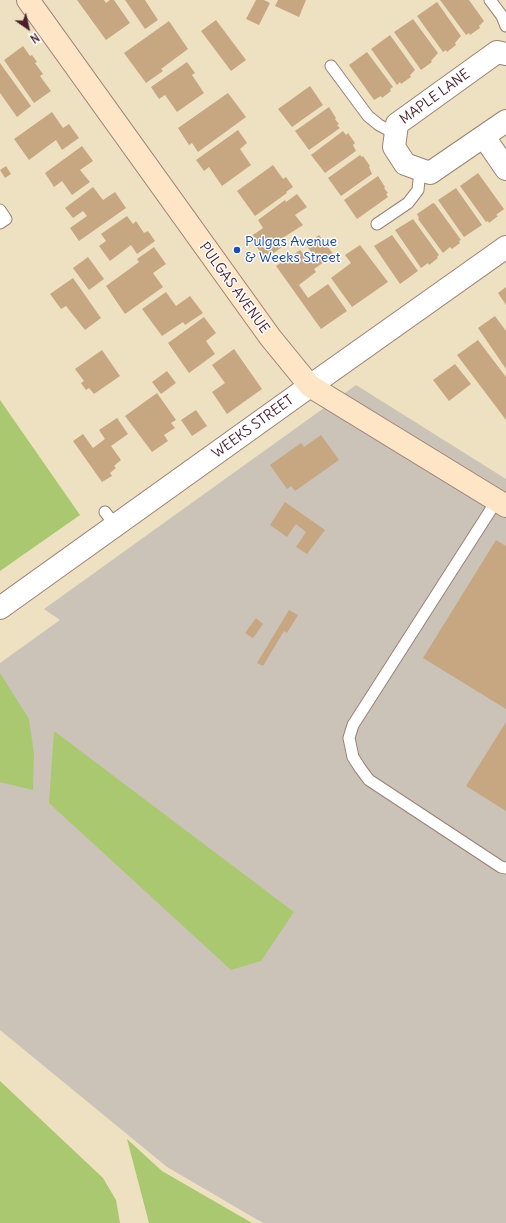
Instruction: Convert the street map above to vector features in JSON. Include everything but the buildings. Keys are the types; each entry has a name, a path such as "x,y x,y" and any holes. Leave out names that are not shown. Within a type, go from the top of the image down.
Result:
{"street":[{"name":"PULGAS AVENUE","path":"28,0 270,337 310,386 501,503"},
{"name":"MAPLE LANE","path":"420,170 405,164 394,147 397,124 497,52 506,54"},
{"path":"420,170 430,173 506,121"},
{"path":"484,137 506,169"},
{"name":"WEEKS STREET","path":"0,608 110,519 310,386 506,247"}],"lane":[{"path":"490,0 502,16 506,26"},
{"path":"331,66 368,116 379,125 396,134"},
{"path":"378,224 408,203 418,190 420,170"},
{"path":"0,210 6,219 0,223"},
{"path":"501,503 353,725 349,738 353,758 369,780 501,867 506,868"}],"shaded area":[{"path":"356,385 506,479 506,1223 263,1223 167,1167 0,1030 0,663 60,620 44,609"}],"green space":[{"path":"0,400 80,515 0,571"},
{"path":"0,673 29,719 34,754 33,790 0,782"},
{"path":"54,731 294,912 261,961 231,970 49,803"},
{"path":"0,1081 103,1178 116,1200 120,1223 0,1223"},
{"path":"127,1139 162,1171 252,1223 149,1223"}],"place":[{"name":"Pulgas Avenue & Weeks Street","path":"237,250"}]}
